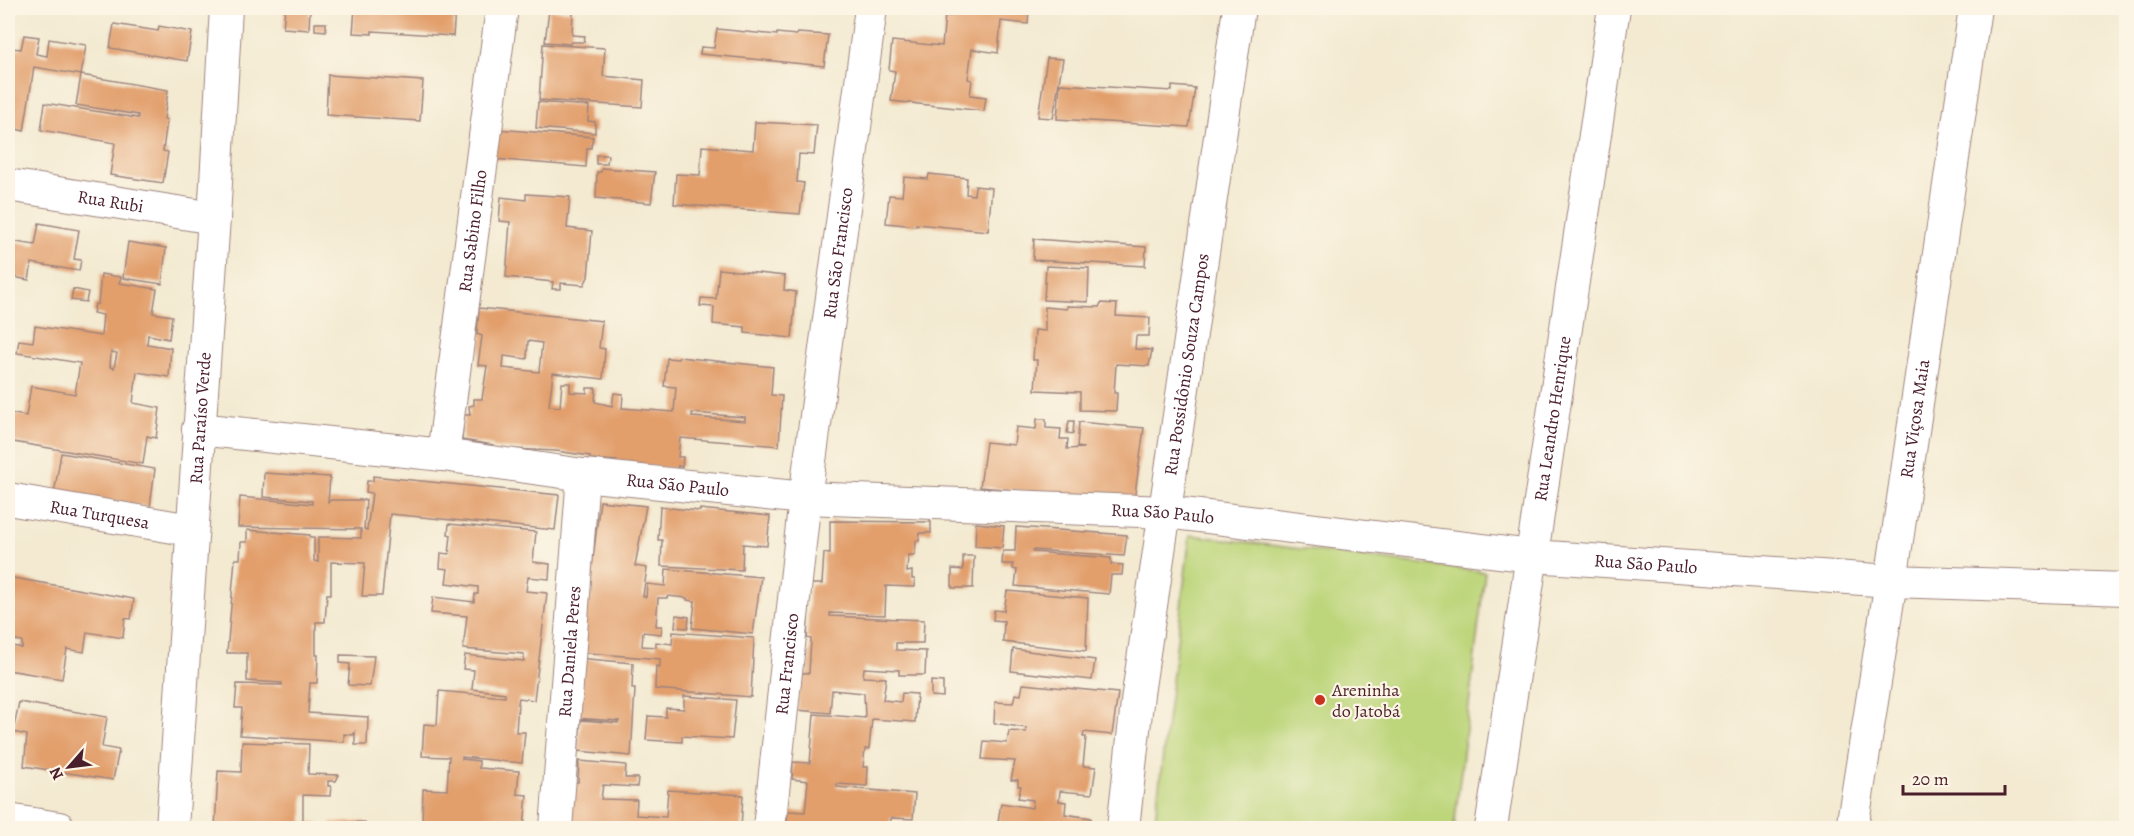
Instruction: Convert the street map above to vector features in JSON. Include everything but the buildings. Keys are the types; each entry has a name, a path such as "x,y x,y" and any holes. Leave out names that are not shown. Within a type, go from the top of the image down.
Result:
{"street":[{"name":"Rua Paraíso Verde","path":"172,828 214,218 226,8"},
{"name":"Rua Sabino Filho","path":"443,455 502,8"},
{"name":"Rua São Francisco","path":"805,498 871,8"},
{"name":"Rua Possidônio Souza Campos","path":"1124,828 1138,694 1239,8"},
{"name":"Rua Leandro Henrique","path":"1491,828 1614,8"},
{"name":"Rua Viçosa Maia","path":"1852,828 1891,581 1975,8"},
{"name":"Rua Rubi","path":"8,185 214,218"},
{"name":"Rua São Paulo","path":"198,429 443,455 584,475 805,498 1166,512 1533,556 1891,581 2127,589"},
{"name":"Rua Daniela Peres","path":"556,828 584,475"},
{"name":"Rua Francisco","path":"769,828 805,498"},
{"name":"Rua Turquesa","path":"8,499 191,530"},
{"path":"8,820 59,828"}],"green space":[{"name":"Areninha do Jatobá","path":"1190,535 1485,572 1454,828 1154,828"}],"place":[{"name":"Areninha do Jatobá","path":"1320,700"}]}
